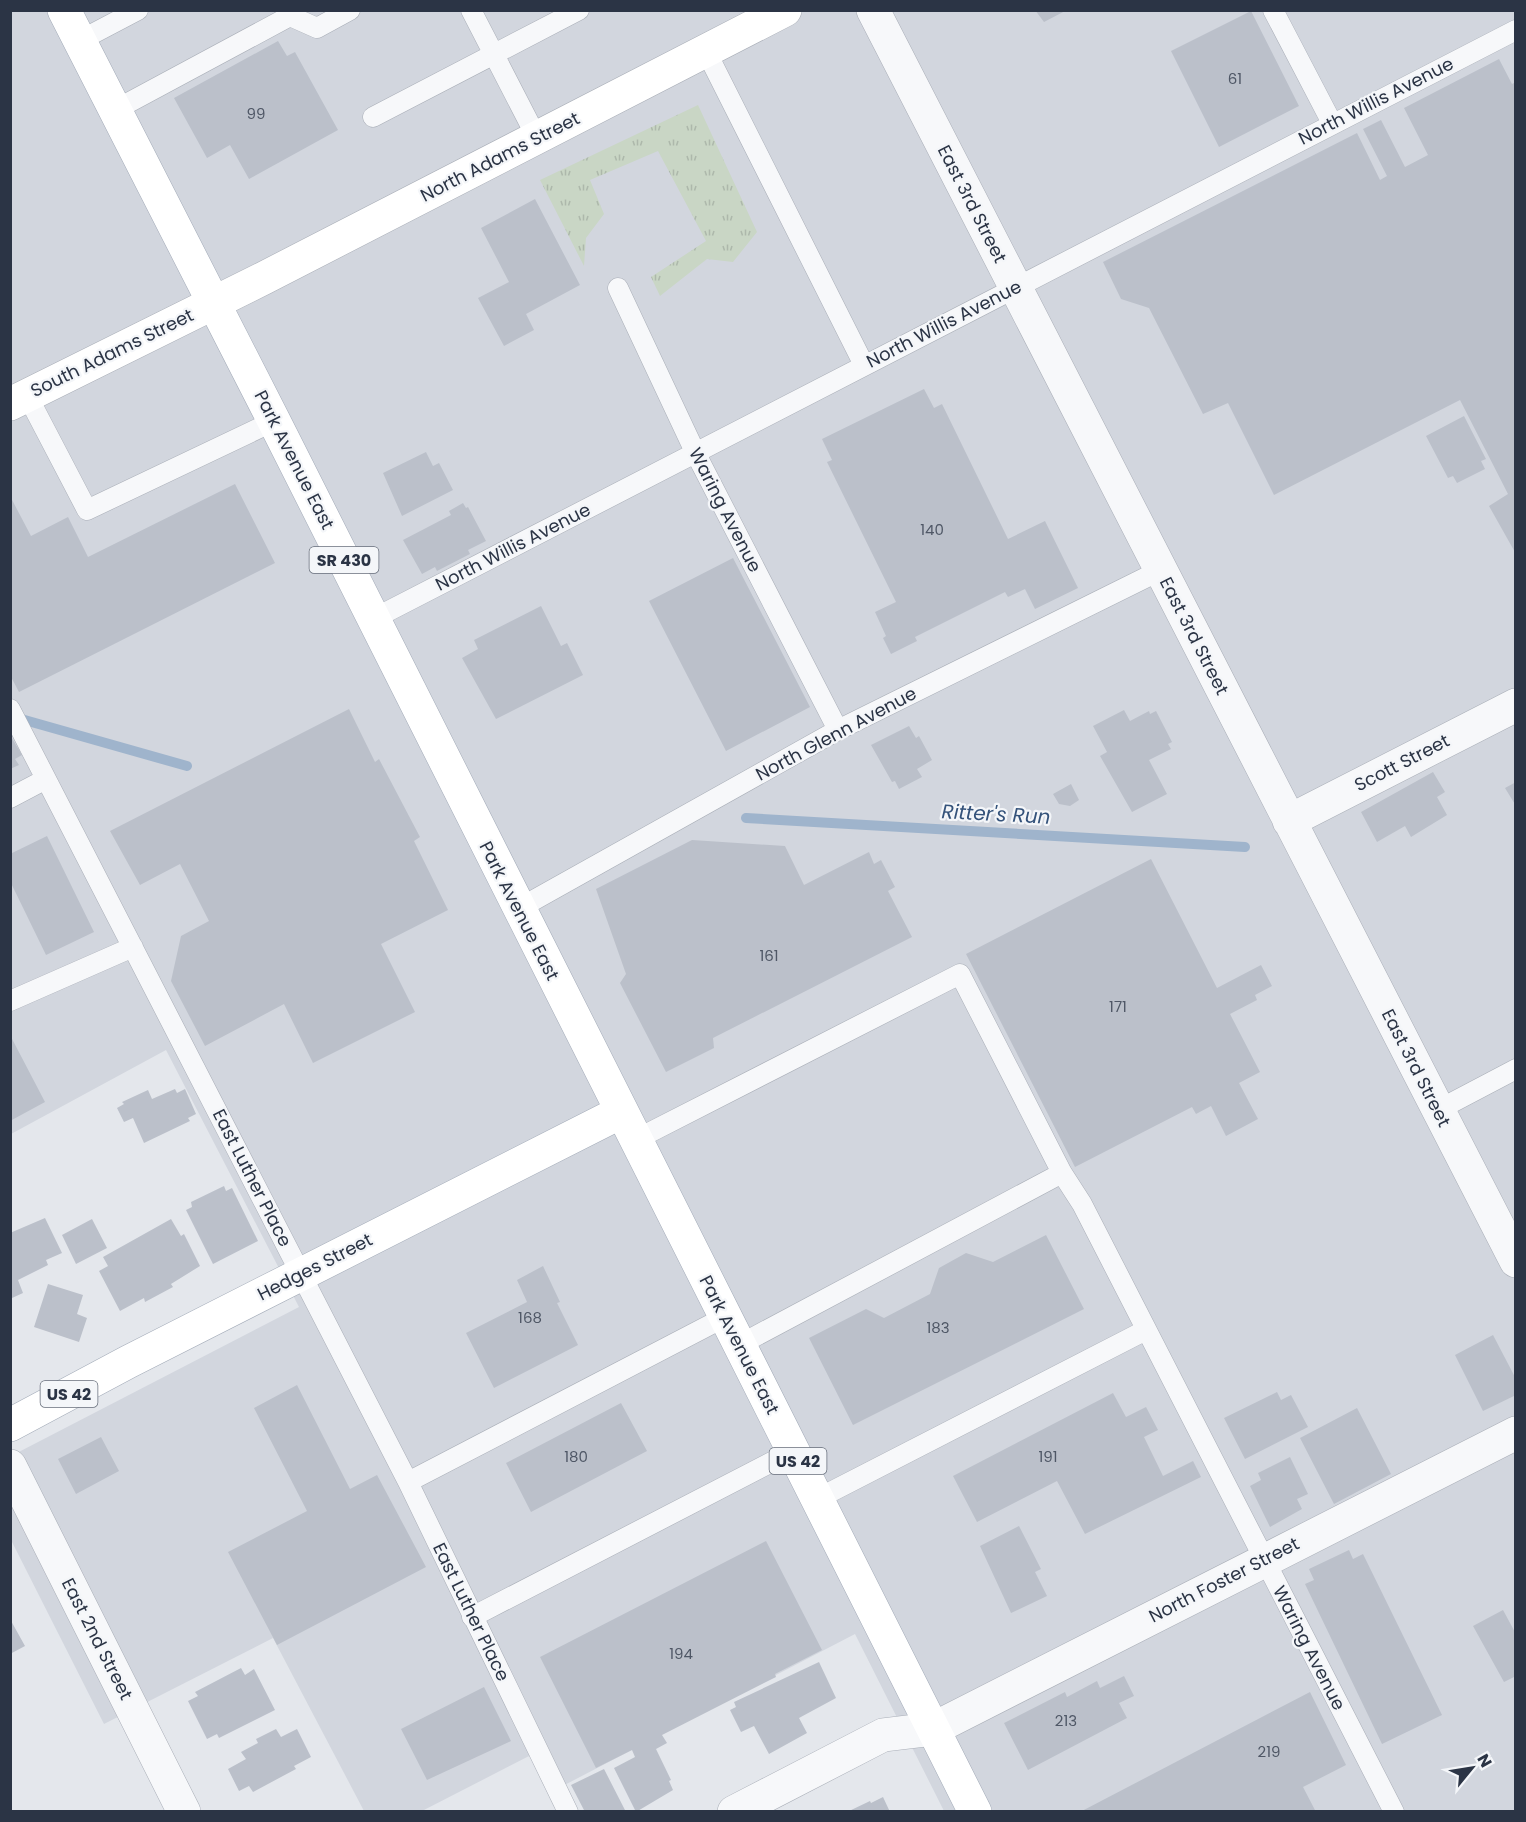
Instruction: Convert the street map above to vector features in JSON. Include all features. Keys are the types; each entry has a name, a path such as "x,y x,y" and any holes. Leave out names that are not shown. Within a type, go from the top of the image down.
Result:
{"main road":[{"name":"Park Avenue East","path":"64,10 274,421 975,1812"},
{"name":"North Adams Street","path":"214,303 785,10"},
{"name":"South Adams Street","path":"19,400 214,303"},
{"name":"Hedges Street","path":"10,1425 621,1112"}],"street":[{"name":"East 3rd Street","path":"873,10 1515,1261"},
{"name":"Scott Street","path":"1289,821 1515,705"},
{"name":"North Foster Street","path":"933,1729 1515,1433"},
{"name":"East 2nd Street","path":"10,1466 184,1812"},
{"path":"734,1812 883,1735 933,1729"}],"lane":[{"path":"80,41 138,10"},
{"path":"115,110 290,16 317,28 350,10"},
{"path":"471,10 537,138"},
{"path":"372,117 579,10"},
{"path":"1273,10 1332,123"},
{"name":"North Willis Avenue","path":"373,619 1515,30"},
{"path":"706,51 864,365"},
{"name":"Waring Avenue","path":"618,288 696,454 838,730"},
{"path":"19,400 87,510 274,421"},
{"name":"North Glenn Avenue","path":"518,909 838,730 1161,570"},
{"name":"East Luther Place","path":"10,709 408,1482 568,1812"},
{"path":"10,798 46,780"},
{"path":"10,1000 133,947"},
{"name":"Waring Avenue","path":"636,1140 960,974 1062,1173 1082,1203 1394,1812"},
{"path":"1438,1110 1515,1069"},
{"path":"408,1482 732,1331 1062,1173"},
{"path":"817,1499 1146,1330"},
{"path":"472,1617 793,1451"}],"shaded area":[{"path":"11,11 1515,11 1515,1811 944,1811 855,1634 553,1791 535,1753 422,1811 364,1811 273,1638 104,1724 11,1540 11,1456 299,1307 166,1050 11,1134"}],"green space":[{"path":"698,105 757,232 733,262 707,259 660,296 651,277 706,241 658,151 590,180 604,214 586,238 584,266 540,180"}],"building":[{"path":"1035,10 1067,10 1044,22"},
{"path":"1251,11 1299,106 1219,147 1171,51"},
{"path":"278,41 287,56 295,52 338,130 249,179 230,145 207,158 174,98"},
{"path":"1499,59 1512,84 1516,82 1516,554 1489,506 1508,494 1460,400 1274,495 1228,403 1203,414 1149,308 1121,299 1103,262 1357,133 1380,180 1387,176 1363,129 1381,120 1405,167 1428,155 1404,108"},
{"path":"535,199 580,285 526,314 534,330 504,346 478,298 509,282 481,228"},
{"path":"924,389 934,408 942,404 1008,539 1045,521 1078,588 1035,609 1025,589 1008,597 1005,592 915,637 917,641 891,654 875,612 896,602 827,462 832,460 822,439"},
{"path":"1464,416 1486,459 1481,461 1485,469 1457,483 1453,476 1448,478 1426,436"},
{"path":"426,452 433,466 439,463 453,490 402,516 383,473"},
{"path":"235,484 275,563 19,692 10,675 10,496 31,536 68,517 88,557"},
{"path":"463,503 466,508 468,507 486,541 468,550 470,554 437,571 435,567 422,574 403,540 451,515 449,511"},
{"path":"733,558 810,707 726,751 649,601"},
{"path":"541,606 561,646 567,643 583,675 496,719 462,658 478,649 474,640"},
{"path":"349,709 375,762 379,759 420,837 414,841 448,910 381,944 415,1012 313,1063 284,1004 205,1046 171,981 181,936 209,921 180,864 140,885 110,831"},
{"path":"1124,710 1130,721 1149,711 1150,714 1156,711 1172,742 1168,744 1171,749 1149,760 1167,794 1132,812 1100,756 1107,752 1093,726"},
{"path":"909,726 916,738 919,736 932,760 917,769 922,777 899,789 895,781 892,782 871,745"},
{"path":"10,735 22,755 15,759 19,765 10,769"},
{"path":"1433,772 1445,792 1437,797 1447,815 1411,837 1405,826 1377,842 1361,812"},
{"path":"1516,782 1516,806 1505,788"},
{"path":"1071,784 1079,800 1070,806 1059,804 1053,794"},
{"path":"47,836 94,932 46,955 10,881 10,854"},
{"path":"692,840 785,846 804,885 869,852 874,864 881,860 895,887 888,891 912,937 713,1038 714,1048 666,1072 620,983 626,974 596,889"},
{"path":"1151,859 1217,988 1261,965 1272,986 1255,995 1257,1000 1230,1014 1260,1072 1239,1083 1258,1119 1226,1136 1211,1106 1196,1114 1192,1107 1075,1167 966,954"},
{"path":"10,1035 45,1102 10,1121"},
{"path":"175,1089 177,1093 185,1089 196,1114 188,1118 190,1121 144,1143 133,1118 124,1122 117,1108 124,1104 122,1102 148,1090 152,1099"},
{"path":"224,1186 226,1191 232,1188 258,1241 213,1264 186,1210 192,1207 191,1202"},
{"path":"45,1218 62,1253 46,1260 48,1265 18,1280 23,1293 12,1298 10,1233"},
{"path":"92,1219 107,1248 76,1264 62,1235"},
{"path":"171,1219 181,1236 184,1234 200,1266 171,1284 173,1287 145,1302 144,1298 120,1311 99,1271 108,1266 103,1257"},
{"path":"1046,1235 1084,1309 853,1425 809,1338 866,1309 884,1318 930,1294 939,1268 966,1253 993,1262"},
{"path":"543,1266 560,1302 557,1303 578,1345 494,1388 466,1333 527,1302 517,1280"},
{"path":"48,1284 83,1295 77,1314 87,1318 79,1342 34,1327"},
{"path":"1493,1335 1516,1379 1516,1395 1483,1411 1455,1355"},
{"path":"297,1385 350,1489 377,1475 426,1567 277,1645 228,1552 307,1511 254,1408"},
{"path":"1277,1392 1281,1400 1291,1395 1308,1427 1245,1459 1224,1418"},
{"path":"1113,1393 1126,1417 1146,1407 1158,1430 1144,1437 1163,1476 1193,1461 1201,1477 1085,1534 1057,1481 977,1522 953,1476"},
{"path":"621,1403 647,1451 531,1512 506,1463"},
{"path":"1357,1408 1391,1474 1334,1504 1300,1438"},
{"path":"101,1437 119,1471 76,1494 58,1459"},
{"path":"1290,1457 1308,1494 1297,1499 1302,1509 1270,1527 1250,1486 1261,1480 1258,1473"},
{"path":"1019,1526 1041,1569 1035,1572 1047,1596 1011,1613 980,1546"},
{"path":"766,1541 822,1650 775,1674 776,1677 662,1735 667,1743 656,1749 671,1780 669,1781 673,1790 636,1812 614,1768 635,1757 632,1750 596,1768 540,1657"},
{"path":"1349,1550 1353,1559 1363,1554 1442,1715 1382,1744 1305,1584 1314,1580 1309,1569"},
{"path":"1503,1610 1516,1634 1516,1676 1504,1682 1473,1626"},
{"path":"10,1619 25,1646 10,1654"},
{"path":"819,1662 836,1698 799,1718 807,1733 769,1754 754,1726 741,1732 730,1710 736,1707 734,1702"},
{"path":"241,1668 245,1675 254,1669 275,1710 219,1738 217,1734 207,1739 188,1701 198,1696 195,1692"},
{"path":"1124,1676 1134,1696 1119,1703 1127,1718 1028,1770 1004,1723 1065,1692 1067,1697 1097,1681 1100,1688"},
{"path":"484,1687 511,1741 427,1780 401,1729"},
{"path":"1310,1692 1346,1765 1303,1787 1316,1812 1080,1812"},
{"path":"276,1729 281,1737 297,1729 311,1757 294,1766 296,1769 253,1792 249,1786 239,1791 228,1769 246,1759 241,1752 258,1743 256,1739"},
{"path":"604,1769 626,1812 585,1812 571,1785"},
{"path":"883,1797 890,1812 847,1812 870,1801 871,1803"}],"waterway":[{"path":"14,717 187,766"},
{"name":"Ritter's Run","path":"746,818 1245,847"}]}
